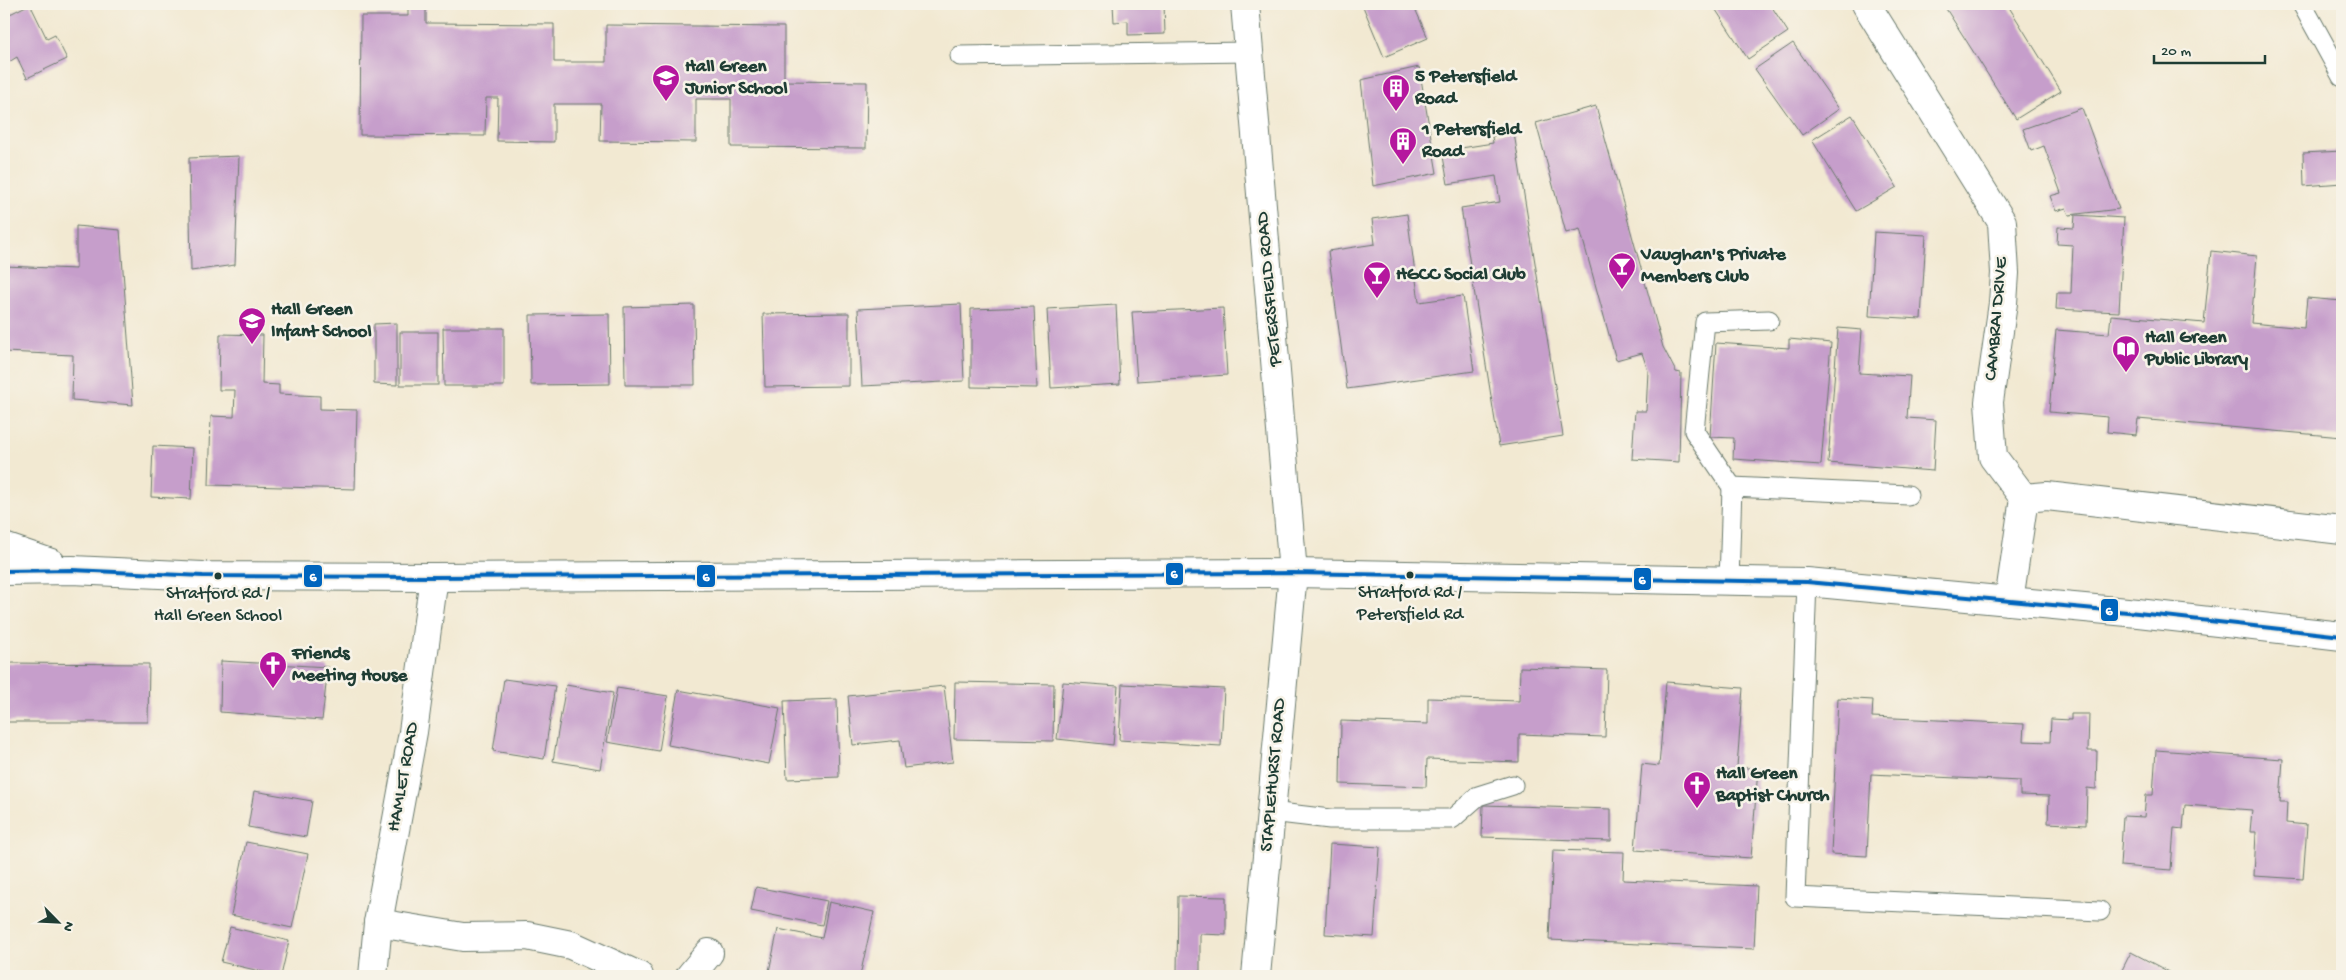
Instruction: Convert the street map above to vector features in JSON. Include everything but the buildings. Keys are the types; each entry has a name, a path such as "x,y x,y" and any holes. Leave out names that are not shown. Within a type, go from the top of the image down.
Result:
{"main road":[{"name":"PETERSFIELD ROAD","path":"1244,4 1293,574"},
{"name":"CAMBRAI DRIVE","path":"1866,4 2002,222 2005,273 2003,303 1989,402 1993,457 2024,498"},
{"path":"2009,601 2024,498 2047,496 2342,530"},
{"path":"4,547 72,570"},
{"path":"4,570 72,570 204,576 434,578 1293,574 1807,582 2138,613 2342,636"},
{"name":"STAPLEHURST ROAD","path":"1256,976 1293,574"},
{"name":"HAMLET ROAD","path":"372,976 378,922 413,732 434,578"},
{"path":"378,922 463,937 527,936 571,945 638,976"},
{"path":"690,976 709,953"}],"lane":[{"path":"2302,4 2342,77"},
{"path":"960,56 1249,52"},
{"path":"1728,581 1732,487 1694,431 1705,322 1769,320"},
{"path":"1732,487 1908,495"},
{"path":"1807,582 1794,897 2100,911"},
{"path":"1271,812 1330,820 1452,819 1478,796 1513,786"}],"transit line":[{"name":"6","path":"4,571 72,570 203,576 434,577 1293,573 1807,582 2138,613 2342,636"}],"place":[{"name":"Hall Green Junior School","path":"666,102"},
{"name":"5 Petersfield Road","path":"1396,112"},
{"name":"1 Petersfield Road","path":"1403,165"},
{"name":"Vaughan's Private Members Club","path":"1622,290"},
{"name":"HGCC Social Club","path":"1377,299"},
{"name":"Hall Green Infant School","path":"252,345"},
{"name":"Hall Green Public Library","path":"2126,373"},
{"name":"Stratford Rd / Petersfield Rd","path":"1410,575"},
{"name":"Stratford Rd / Hall Green School","path":"218,576"},
{"name":"Friends Meeting House","path":"273,689"},
{"name":"Hall Green Baptist Church","path":"1697,809"}]}
